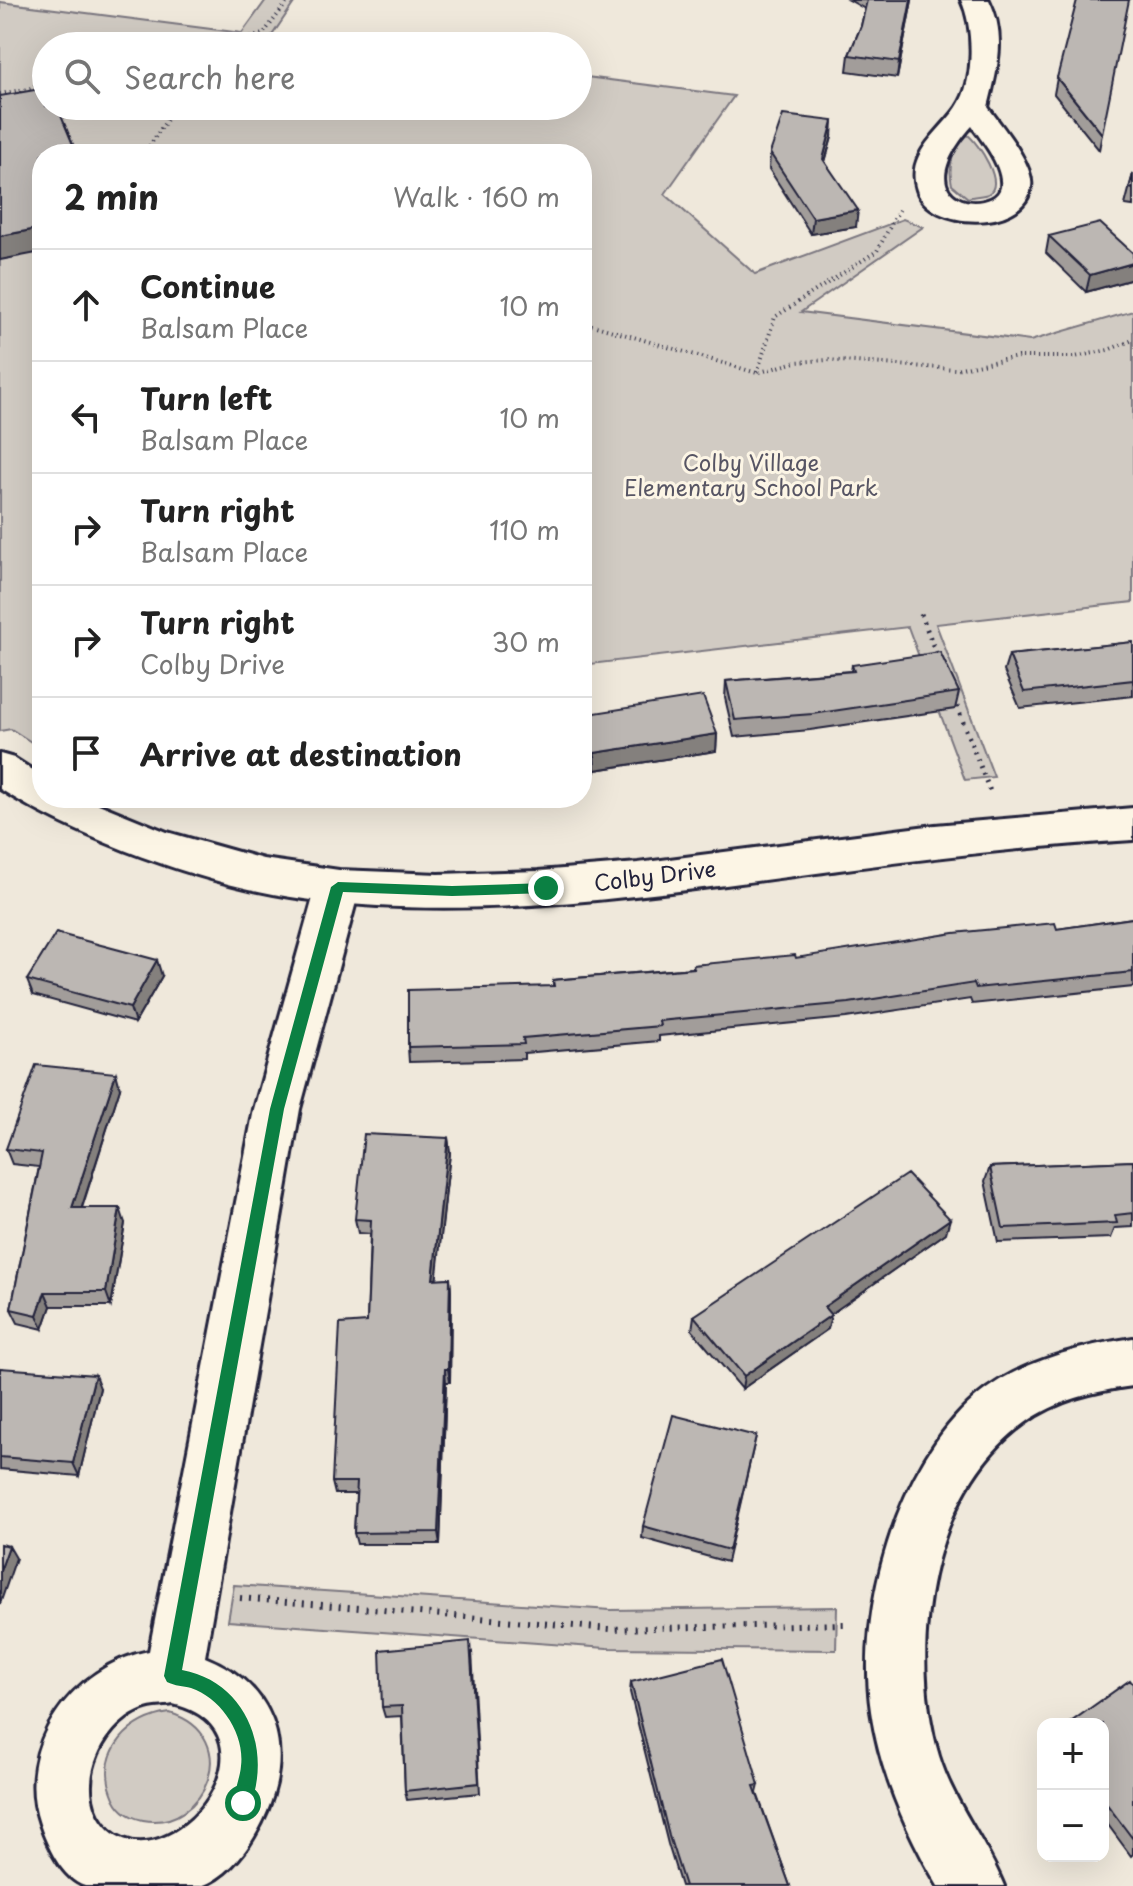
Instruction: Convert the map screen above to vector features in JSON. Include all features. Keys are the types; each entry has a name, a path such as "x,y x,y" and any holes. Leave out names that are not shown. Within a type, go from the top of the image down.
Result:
{"street":[{"path":"973,107 986,45 986,27 975,0"},
{"name":"Colby Drive","path":"0,769 32,789"},
{"name":"Colby Drive","path":"66,808 160,849 255,873 338,887 452,891 546,888 1006,832 1133,824"},
{"path":"173,1676 234,1329 277,1109 338,887"},
{"path":"974,1886 933,1818 907,1744 899,1707 895,1652 897,1623 906,1580 927,1515 957,1459 983,1426 1008,1405 1041,1388 1092,1370 1133,1362"}],"path":[{"path":"265,32 289,0"},
{"path":"0,94 32,87"},
{"path":"151,144 167,120"},
{"path":"757,373 775,317 877,251 904,202"},
{"path":"592,325 757,373 796,362 827,360 955,369 1018,357 1075,357 1108,350 1133,340"},
{"path":"921,614 938,658"},
{"path":"949,687 1006,832"},
{"path":"188,1594 610,1629 897,1623"}],"green space":[{"name":"Colby Village Elementary School Park","path":"266,0 296,0 274,32 243,32"},
{"name":"Colby Village Elementary School Park","path":"0,2 234,32 32,32 32,120 592,120 592,78 734,96 665,194 755,274 903,219 923,227 801,312 1030,341 1133,311 1133,602 936,624 994,777 965,780 908,627 592,664 592,144 32,144 32,743 11,729 0,731"},
{"path":"968,135 988,164 994,182 988,194 968,198 952,185 951,171 952,157"},
{"path":"234,1585 611,1610 837,1607 836,1650 607,1648 228,1621"},
{"path":"170,1713 193,1725 206,1741 211,1760 208,1780 199,1797 184,1812 165,1820 138,1819 124,1811 114,1798 108,1778 109,1763 120,1739 130,1729 156,1716"}],"building":[{"path":"867,0 911,0 899,62 849,55"},
{"path":"1077,0 1129,0 1102,134 1057,78"},
{"path":"32,90 32,120 63,120 73,144 32,144 32,230 0,236 0,96"},
{"path":"783,115 833,121 823,159 858,210 813,218 770,153"},
{"path":"1100,223 1133,253 1133,263 1090,275 1049,236"},
{"path":"1133,642 1133,680 1024,692 1009,655"},
{"path":"940,652 959,692 813,714 735,720 726,681 854,671 852,665"},
{"path":"703,696 717,734 594,753 595,756 592,756 592,713"},
{"path":"1133,918 1133,972 976,988 974,983 849,1003 659,1021 660,1026 523,1038 524,1044 408,1047 408,990 554,986 553,980 694,968 693,965 795,955 796,958 954,933 1055,923 1057,929"},
{"path":"56,933 157,960 130,1008 27,980"},
{"path":"36,1065 116,1073 72,1208 120,1208 106,1292 45,1292 37,1315 11,1309 42,1153 6,1149"},
{"path":"364,1134 448,1138 433,1279 450,1278 438,1532 354,1533 357,1482 332,1482 340,1324 367,1322 371,1220 355,1219"},
{"path":"1133,1161 1133,1213 1115,1215 1117,1223 1003,1228 990,1167"},
{"path":"907,1174 950,1219 824,1307 831,1315 744,1376 694,1316"},
{"path":"0,1368 95,1375 73,1463 0,1457"},
{"path":"673,1415 756,1436 729,1550 643,1526"},
{"path":"0,1544 9,1546 0,1571"},
{"path":"470,1641 479,1783 405,1791 402,1706 382,1707 380,1650"},
{"path":"722,1659 759,1785 754,1786 790,1886 685,1886 669,1836 631,1682"},
{"path":"1130,1680 1133,1684 1133,1839 1109,1807 1109,1718 1076,1718"}],"route":[{"path":"243,1803 251,1763 241,1721 218,1693 194,1680 173,1676 234,1329 277,1109 338,887 452,891 546,888"}]}
